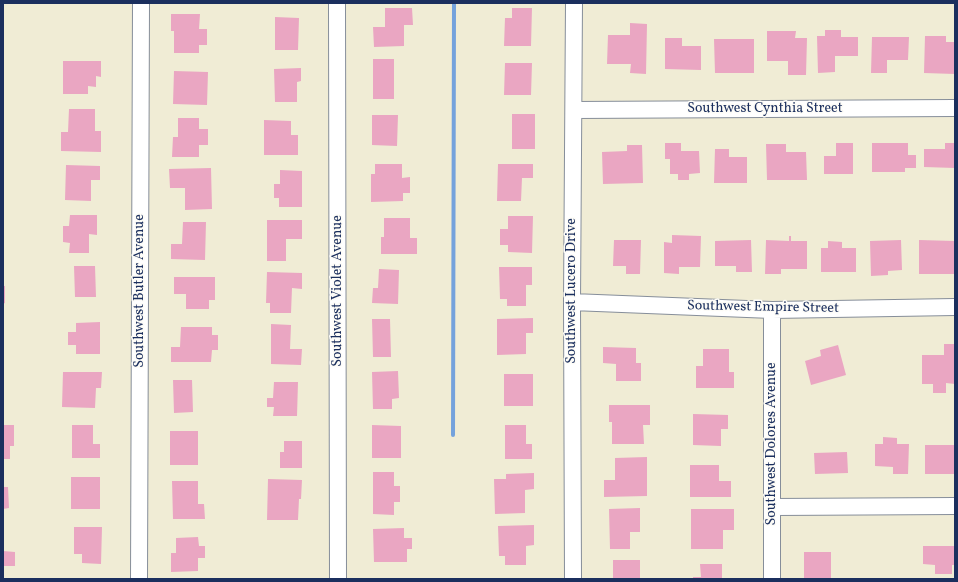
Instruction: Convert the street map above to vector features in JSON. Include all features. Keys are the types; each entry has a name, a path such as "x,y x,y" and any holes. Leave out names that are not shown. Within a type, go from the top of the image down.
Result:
{"street":[{"name":"Southwest Butler Avenue","path":"139,579 141,3"},
{"name":"Southwest Violet Avenue","path":"337,3 338,579"},
{"name":"Southwest Lucero Drive","path":"573,579 572,302 574,3"},
{"name":"Southwest Cynthia Street","path":"574,110 955,108"},
{"name":"Southwest Empire Street","path":"572,302 772,310 955,307"},
{"name":"Southwest Dolores Avenue","path":"772,310 772,579"},
{"path":"773,507 955,506"}],"building":[{"path":"385,8 412,8 413,25 404,25 404,46 374,47 373,27 385,27"},
{"path":"512,8 532,8 531,46 504,46 505,18 512,18"},
{"path":"171,14 200,14 199,29 207,29 207,45 199,45 199,53 174,53 174,31 171,31"},
{"path":"275,17 299,18 298,50 275,50"},
{"path":"630,23 647,24 646,74 630,73 631,64 607,64 608,35 630,35"},
{"path":"825,30 841,30 841,37 858,37 858,56 835,56 835,72 818,73 817,36 825,36"},
{"path":"767,31 796,31 795,38 807,38 806,75 788,75 788,61 767,61"},
{"path":"925,36 946,36 946,42 955,42 955,74 924,73"},
{"path":"872,37 909,37 908,60 887,60 887,73 871,73"},
{"path":"665,38 682,38 682,46 701,46 701,70 665,69"},
{"path":"714,39 754,39 754,73 715,73"},
{"path":"373,59 394,59 394,99 373,99"},
{"path":"63,61 101,61 101,77 96,76 96,87 88,86 88,94 63,94"},
{"path":"505,63 532,63 531,95 504,95"},
{"path":"301,68 301,81 297,82 297,102 275,102 274,69"},
{"path":"174,71 208,72 207,105 173,104"},
{"path":"69,109 95,109 95,131 101,131 101,152 61,151 61,132 68,132"},
{"path":"512,114 535,114 535,149 512,149"},
{"path":"372,115 398,115 397,146 372,145"},
{"path":"178,118 199,118 199,129 208,129 208,145 199,145 199,157 172,157 173,137 178,137"},
{"path":"264,120 291,121 291,135 298,135 298,155 264,155"},
{"path":"665,143 681,143 681,151 699,151 700,173 689,174 689,180 678,180 678,174 670,174 670,159 665,159"},
{"path":"836,143 853,143 853,174 824,174 824,156 836,156"},
{"path":"872,143 908,143 908,155 916,155 916,168 905,168 905,172 872,172"},
{"path":"945,143 955,143 955,168 924,167 924,149 945,149"},
{"path":"766,144 786,144 786,152 806,152 807,180 767,180"},
{"path":"627,145 642,145 643,183 603,184 602,152 627,151"},
{"path":"715,149 729,149 729,157 747,157 747,183 714,183"},
{"path":"375,164 402,164 402,178 410,177 410,193 403,193 403,201 371,202 371,174 375,174"},
{"path":"498,164 533,164 533,178 522,178 521,201 497,201"},
{"path":"66,165 100,166 100,180 91,180 91,201 65,200"},
{"path":"211,168 212,209 185,210 185,188 170,188 169,169"},
{"path":"280,170 302,171 302,207 279,207 279,198 274,198 274,184 280,184"},
{"path":"70,215 97,215 97,235 89,234 89,253 69,253 70,243 63,242 63,226 69,226"},
{"path":"508,216 533,216 532,253 508,252 508,245 500,245 500,229 508,229"},
{"path":"384,218 410,218 410,238 417,238 417,254 381,254 381,237 384,237"},
{"path":"267,220 302,220 302,239 286,239 286,261 267,261"},
{"path":"183,222 206,222 205,260 171,259 171,244 182,244"},
{"path":"672,235 701,236 700,267 679,267 679,274 664,273 664,242 672,243"},
{"path":"789,236 791,236 791,241 807,241 807,269 781,269 781,274 765,274 766,240 789,241"},
{"path":"614,240 641,240 640,274 626,274 626,266 613,266"},
{"path":"751,240 752,272 736,272 736,266 715,266 715,241"},
{"path":"901,240 902,270 888,271 888,275 871,276 870,241"},
{"path":"919,240 955,241 955,274 919,274"},
{"path":"828,241 842,242 842,248 856,248 856,272 821,272 821,248 828,248"},
{"path":"74,266 95,266 96,297 75,297"},
{"path":"499,267 532,267 532,285 526,285 526,306 507,306 507,299 500,299"},
{"path":"379,269 399,270 398,304 372,303 373,288 378,288"},
{"path":"267,272 302,273 302,289 292,288 291,313 270,313 270,303 266,303"},
{"path":"174,277 215,277 215,300 209,300 209,309 186,309 186,294 174,294"},
{"path":"3,286 5,286 5,303 3,304"},
{"path":"533,318 533,333 526,333 526,354 497,355 497,319"},
{"path":"372,319 390,319 391,357 373,357"},
{"path":"100,322 100,354 76,354 76,345 68,345 68,332 76,332 76,323"},
{"path":"271,324 291,325 290,349 302,349 301,365 271,364"},
{"path":"181,327 212,327 212,335 218,335 218,350 212,350 211,362 171,362 171,347 180,347"},
{"path":"944,344 955,344 955,384 946,383 946,393 933,393 933,384 922,384 922,355 944,355"},
{"path":"838,345 846,375 811,385 805,361 821,356 820,350"},
{"path":"603,347 636,348 636,363 641,363 641,381 616,381 616,364 603,363"},
{"path":"703,349 729,349 729,372 734,372 734,388 696,388 696,366 703,366"},
{"path":"398,371 399,398 392,399 392,409 373,409 372,372"},
{"path":"63,372 102,372 101,388 96,388 95,408 62,407"},
{"path":"504,374 533,374 533,406 504,406"},
{"path":"173,380 192,380 193,412 174,413"},
{"path":"274,382 298,382 297,416 273,416 274,407 267,407 267,398 273,398"},
{"path":"609,405 650,405 650,425 643,425 644,444 612,444 612,422 609,422"},
{"path":"693,414 728,415 728,429 721,429 721,446 693,445"},
{"path":"3,425 14,425 14,446 10,446 10,459 3,459"},
{"path":"72,425 93,425 93,444 100,444 100,458 72,458"},
{"path":"372,425 401,426 401,458 372,458"},
{"path":"505,425 526,425 526,444 532,444 532,459 505,459"},
{"path":"170,431 198,431 198,465 170,465"},
{"path":"883,437 897,438 897,444 909,444 908,474 893,474 893,467 875,466 875,444 883,444"},
{"path":"284,441 302,441 302,468 280,468 280,452 284,452"},
{"path":"925,445 955,445 955,474 925,474"},
{"path":"847,452 848,473 815,474 814,453"},
{"path":"647,457 647,496 604,497 604,480 615,480 615,458"},
{"path":"690,465 719,465 719,481 731,481 731,497 690,497"},
{"path":"373,472 394,472 394,486 400,486 400,502 394,502 394,515 373,514"},
{"path":"534,473 534,489 525,490 525,513 495,514 494,479 506,479 506,474"},
{"path":"71,477 100,477 100,509 71,509"},
{"path":"268,479 302,480 298,520 267,520"},
{"path":"172,481 198,481 198,504 204,504 205,519 173,519"},
{"path":"3,487 8,487 9,508 3,509"},
{"path":"640,508 640,532 630,532 630,549 610,549 609,509"},
{"path":"691,509 734,509 734,530 723,530 723,549 691,549"},
{"path":"534,525 534,545 526,546 526,565 505,565 505,556 499,556 498,526"},
{"path":"74,527 102,527 101,564 82,563 82,554 74,554"},
{"path":"404,528 404,538 412,538 412,549 407,549 407,562 374,562 373,529"},
{"path":"198,537 199,546 205,546 205,558 198,558 198,571 171,572 171,553 176,553 176,538"},
{"path":"923,546 955,546 955,565 952,565 952,574 935,574 935,565 923,564"},
{"path":"3,551 15,552 15,566 3,566"},
{"path":"804,552 831,552 831,579 804,579"},
{"path":"613,560 640,560 640,579 613,579"},
{"path":"700,564 722,564 722,579 693,579 693,577 701,577"}],"waterway":[{"path":"453,435 454,3"}]}
